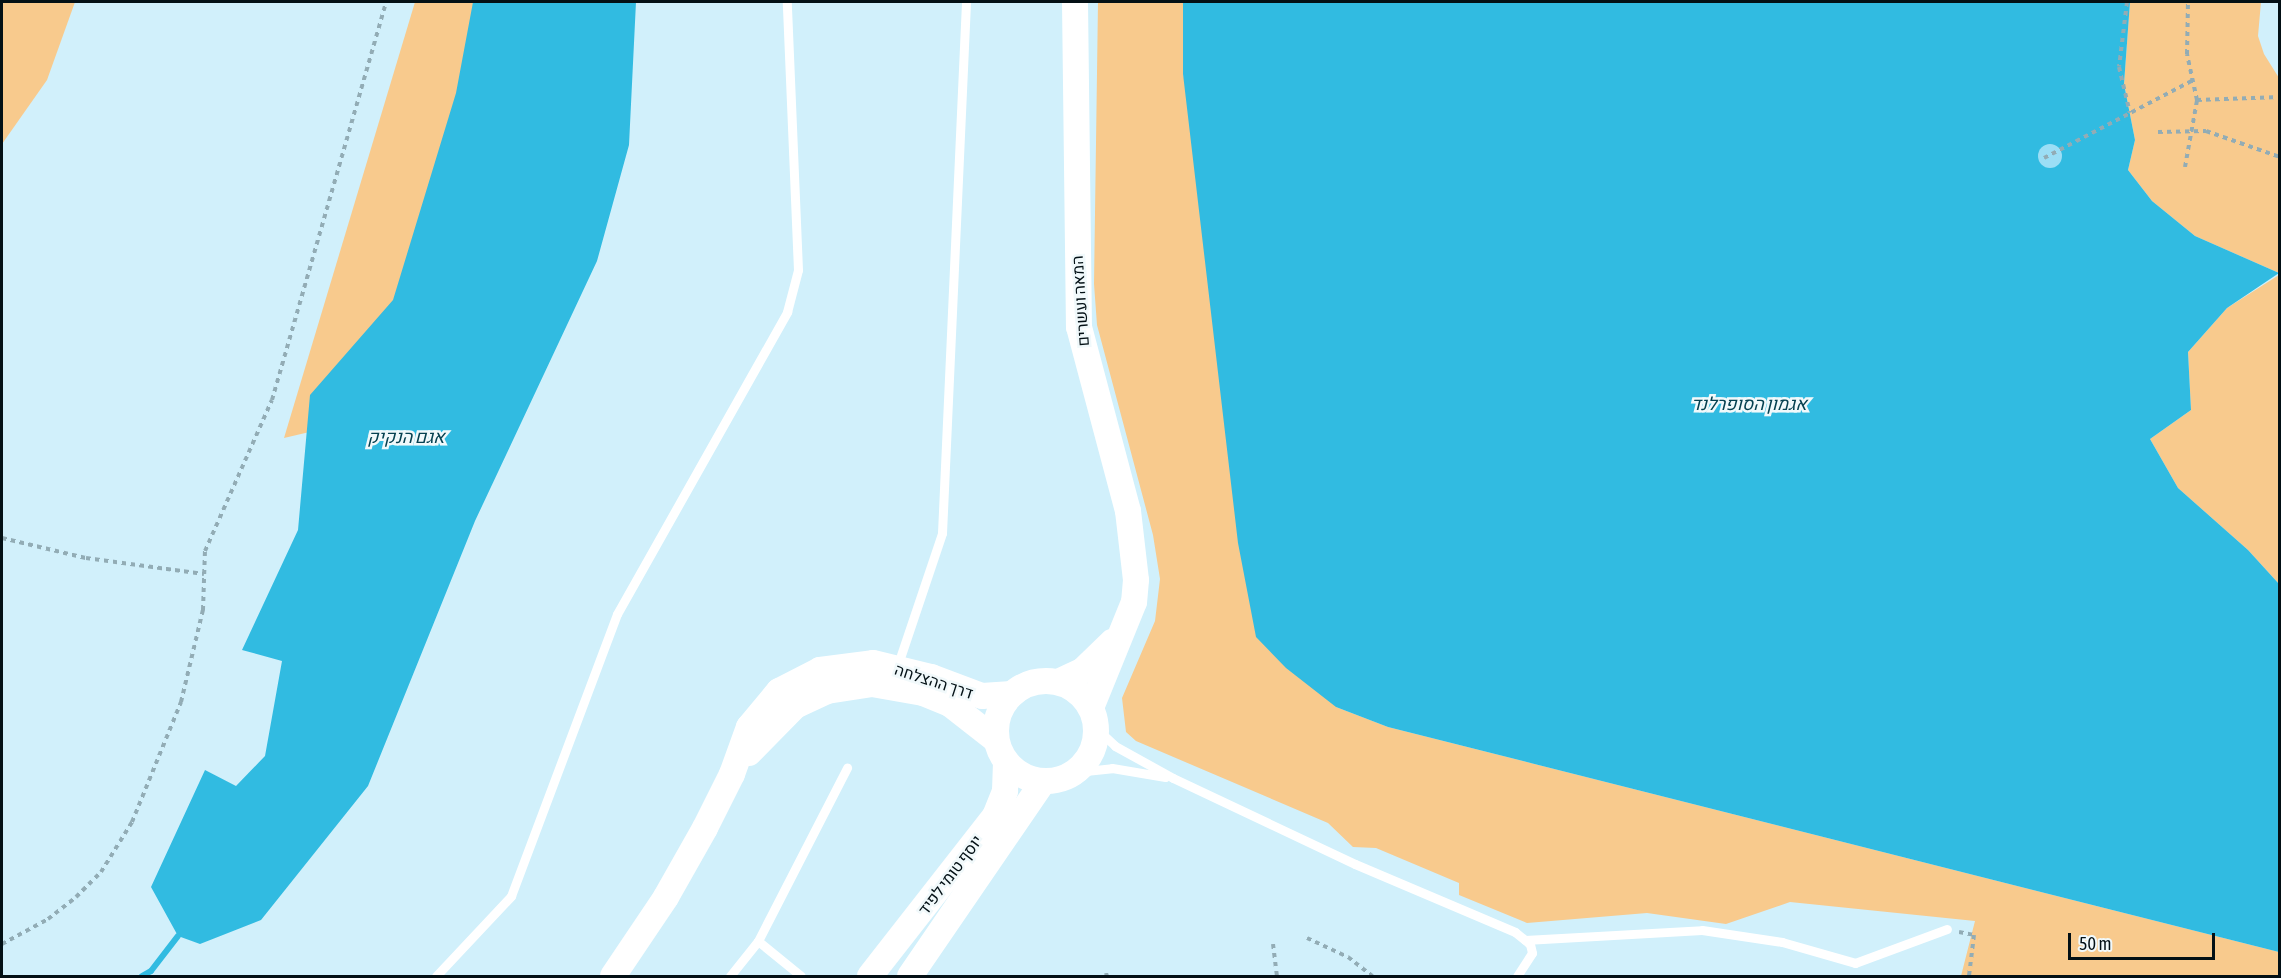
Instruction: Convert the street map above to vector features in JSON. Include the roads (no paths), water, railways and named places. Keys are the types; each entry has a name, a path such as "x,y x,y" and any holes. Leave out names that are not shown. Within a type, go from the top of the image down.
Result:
{"street":[{"name":"המאה ועשרים","path":"1075,2 1079,327 1128,512 1136,580 1134,603 1094,718"},
{"name":"המאה ועשרים","path":"1058,682 1082,671 1125,628"},
{"name":"דרך ההצלחה","path":"613,976 666,897 732,774 748,727 779,691 820,670 841,665 873,663 897,667 970,694 1012,694"},
{"path":"1058,682 1071,687 1094,718 1095,745 1076,772 1060,780 1043,782 1023,776 1001,751 998,715 1012,694 1033,683 1058,682"},
{"name":"דרך ההצלחה","path":"732,774 763,735 795,706 842,687 872,684 923,693 950,704 1001,751"},
{"name":"יוסף טומי לפיד","path":"870,976 995,816 1005,791 1001,751"},
{"name":"יוסף טומי לפיד","path":"910,976 1043,782"}],"lane":[{"path":"436,976 512,896 617,614 787,312 798,270 787,2"},
{"path":"897,667 942,533 966,2"},
{"path":"1094,718 1115,746 1173,778 1525,940 1702,930 1782,942 1856,963 1947,929"},
{"path":"730,976 758,941 847,768"},
{"path":"1076,772 1112,768 1173,778"},
{"path":"1517,976 1532,953 1525,940"},
{"path":"758,941 801,976"}],"water":[{"name":"אגם הנקיק","path":"473,2 636,2 629,145 597,261 475,521 368,786 261,920 200,944 178,936 151,887 205,770 236,786 265,756 282,661 242,650 298,530 310,395 393,300 456,93"},
{"name":"אגמון הסופרלנד","path":"1183,2 2130,2 2124,84 2135,140 2128,170 2152,201 2195,236 2279,273 2227,308 2188,352 2191,410 2150,439 2178,488 2248,550 2279,584 2279,952 1388,727 1336,707 1286,668 1256,637 1238,543 1183,74"}],"waterway":[{"path":"142,976 151,971 178,936"}]}
